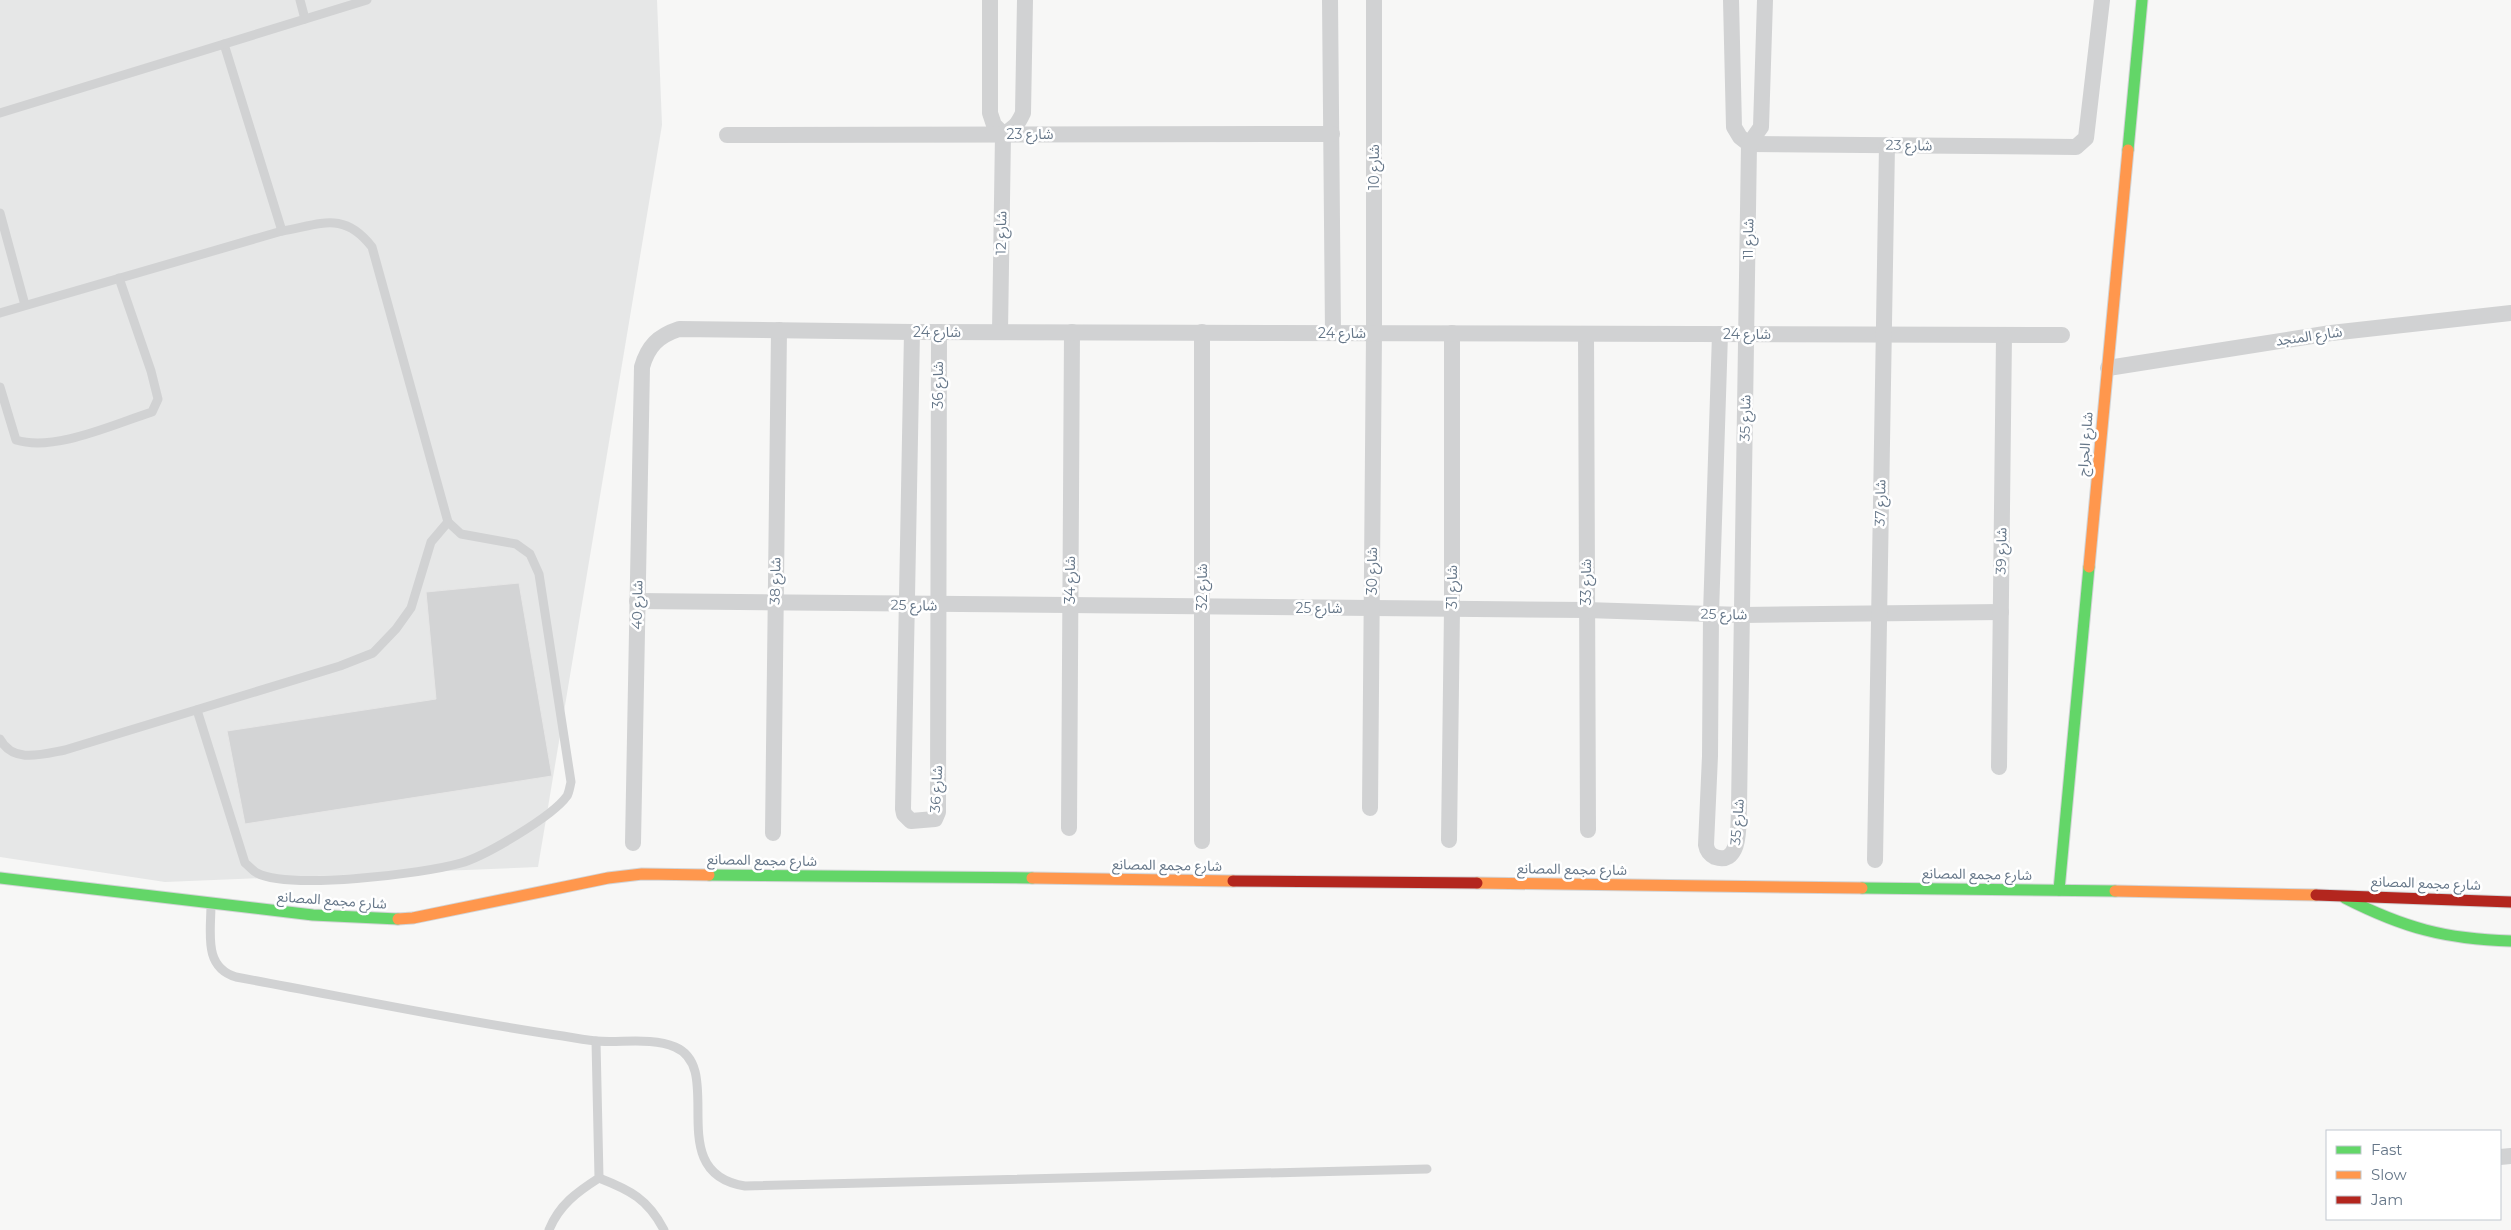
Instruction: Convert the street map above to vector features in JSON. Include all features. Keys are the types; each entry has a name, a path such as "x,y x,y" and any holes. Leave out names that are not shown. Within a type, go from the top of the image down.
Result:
{"street":[{"path":"990,0 990,113 994,125 1003,134 1016,126 1023,112 1025,0"},
{"path":"1330,0 1333,333"},
{"name":"شارع 10","path":"1374,0 1374,333"},
{"path":"1731,0 1734,128 1748,144 1761,128 1765,0"},
{"name":"شارع 23","path":"1748,144 2076,147 2086,138 2102,0"},
{"name":"شارع الجراج","path":"2059,890 2142,0"},
{"name":"شارع 12","path":"1000,332 1003,134"},
{"name":"شارع 23","path":"727,135 1332,134"},
{"name":"شارع 11","path":"1747,334 1748,144"},
{"name":"شارع 37","path":"1875,860 1882,334 1887,145"},
{"name":"شارع المنجد","path":"2108,368 2331,333 2511,313"},
{"name":"شارع 24","path":"642,367 646,354 654,342 665,333 679,329 912,332 2062,335"},
{"name":"شارع 38","path":"773,833 779,330"},
{"name":"شارع 36","path":"912,332 903,808 904,814 911,821 932,821 938,812 939,332"},
{"name":"شارع 34","path":"1069,828 1072,332"},
{"name":"شارع 32","path":"1202,332 1202,841"},
{"name":"شارع 30","path":"1370,808 1374,333"},
{"name":"شارع 31","path":"1449,840 1452,609 1452,334"},
{"name":"شارع 33","path":"1586,334 1588,830"},
{"name":"شارع 35","path":"1720,334 1711,614 1710,756 1706,845 1707,850 1718,858 1726,858 1732,855 1736,849 1737,837 1747,334"},
{"name":"شارع 39","path":"1999,767 2004,335"},
{"name":"شارع 40","path":"632,843 642,367"},
{"name":"شارع 25","path":"637,602 1586,610 1742,615 2001,612"},
{"name":"شارع مجمع المصانع","path":"0,878 358,920 413,918 608,878 642,874 2059,890 2340,895 2511,902"},
{"name":"شارع مجمع المصانع","path":"2340,895 2413,930 2464,940 2511,942"}],"lane":[{"path":"300,0 305,19"},
{"path":"0,113 367,0"},
{"path":"224,44 282,231"},
{"path":"0,213 25,305"},
{"path":"0,313 282,231 329,223 347,224 361,233 372,247 448,522 461,534 516,544 530,554 540,574 571,782 568,796 555,808 502,845 462,863 420,872 351,879 282,879 257,873 245,863 197,710"},
{"path":"0,387 16,440 27,444 72,438 152,412 158,399 151,372 119,278"},
{"path":"0,739 4,747 21,756 65,750 340,666 373,653 396,629 411,608 432,542 448,522"},
{"path":"211,904 212,953 215,964 224,974 523,1030 596,1041 662,1043 675,1047 690,1059 695,1073 700,1149 710,1170 722,1180 734,1184 745,1186 1427,1169"},
{"path":"596,1041 599,1178"},
{"path":"549,1230 559,1211 575,1193 599,1178"},
{"path":"599,1178 629,1190 647,1204 664,1230"}],"shaded area":[{"path":"0,0 657,0 662,125 538,867 165,882 0,857"}],"building":[{"path":"519,583 552,776 245,824 227,731 436,699 426,592"}],"traffic: fast":[{"path":"2128,150 2142,0"},
{"path":"2059,890 2089,567"},
{"path":"709,875 1032,878"},
{"path":"0,878 313,915 398,919"},
{"path":"1862,888 2115,891"},
{"path":"2345,898 2387,917 2425,930 2466,938 2511,941"}],"traffic: slow":[{"path":"2089,567 2128,150"},
{"path":"398,919 413,918 608,878 642,874 709,875"},
{"path":"1032,878 1233,881"},
{"path":"1477,883 1862,888"},
{"path":"2115,891 2316,895"}],"traffic: jam":[{"path":"1233,881 1477,883"},
{"path":"2316,895 2511,902"}]}
